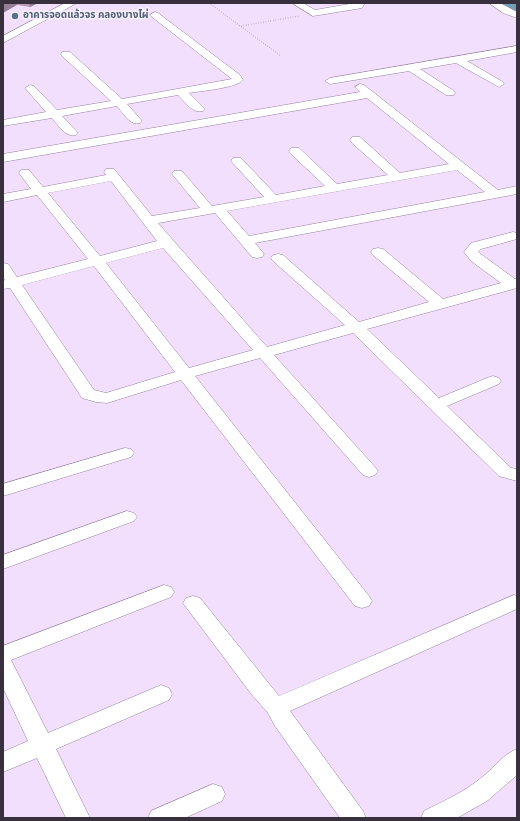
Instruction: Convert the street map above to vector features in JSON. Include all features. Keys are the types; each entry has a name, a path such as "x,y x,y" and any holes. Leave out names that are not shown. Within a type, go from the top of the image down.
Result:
{"street":[{"path":"3,40 72,3"},
{"path":"296,3 313,13 359,6 360,3"},
{"path":"494,3 517,15"},
{"path":"3,123 181,92 238,80 155,15"},
{"path":"330,81 517,49"},
{"path":"503,51 517,59"},
{"path":"66,54 119,102 136,120"},
{"path":"457,59 498,84"},
{"path":"410,67 450,92"},
{"path":"347,78 495,194"},
{"path":"30,88 56,114 72,133"},
{"path":"181,92 199,109"},
{"path":"3,158 369,94"},
{"path":"356,140 398,177"},
{"path":"295,151 334,188"},
{"path":"237,161 273,199"},
{"path":"149,221 460,166"},
{"path":"25,173 186,374 362,601"},
{"path":"3,198 112,174 166,243 370,471"},
{"path":"178,174 246,241 257,254"},
{"path":"246,241 517,190"},
{"path":"513,236 476,246 471,252 476,258 514,284"},
{"path":"8,284 166,243"},
{"path":"378,252 440,304"},
{"path":"278,258 356,327 505,472 517,475"},
{"path":"3,267 8,284 88,394 106,398 186,374 514,284"},
{"path":"436,405 493,381"},
{"path":"3,490 125,454"},
{"path":"3,562 128,517"},
{"path":"3,655 164,592"},
{"path":"276,707 514,602"},
{"path":"194,603 260,689 276,707 283,720 354,818"},
{"path":"3,665 78,818"},
{"path":"3,762 161,694"},
{"path":"433,818 470,800 504,775 517,759"},
{"path":"160,818 213,794"}],"path":[{"path":"209,3 281,56"},
{"path":"240,26 313,13"}],"waterway":[{"path":"507,3 517,9"}],"place":[{"name":"อาคารจอดแล้วจร คลองบางไผ่","path":"15,16"}]}
